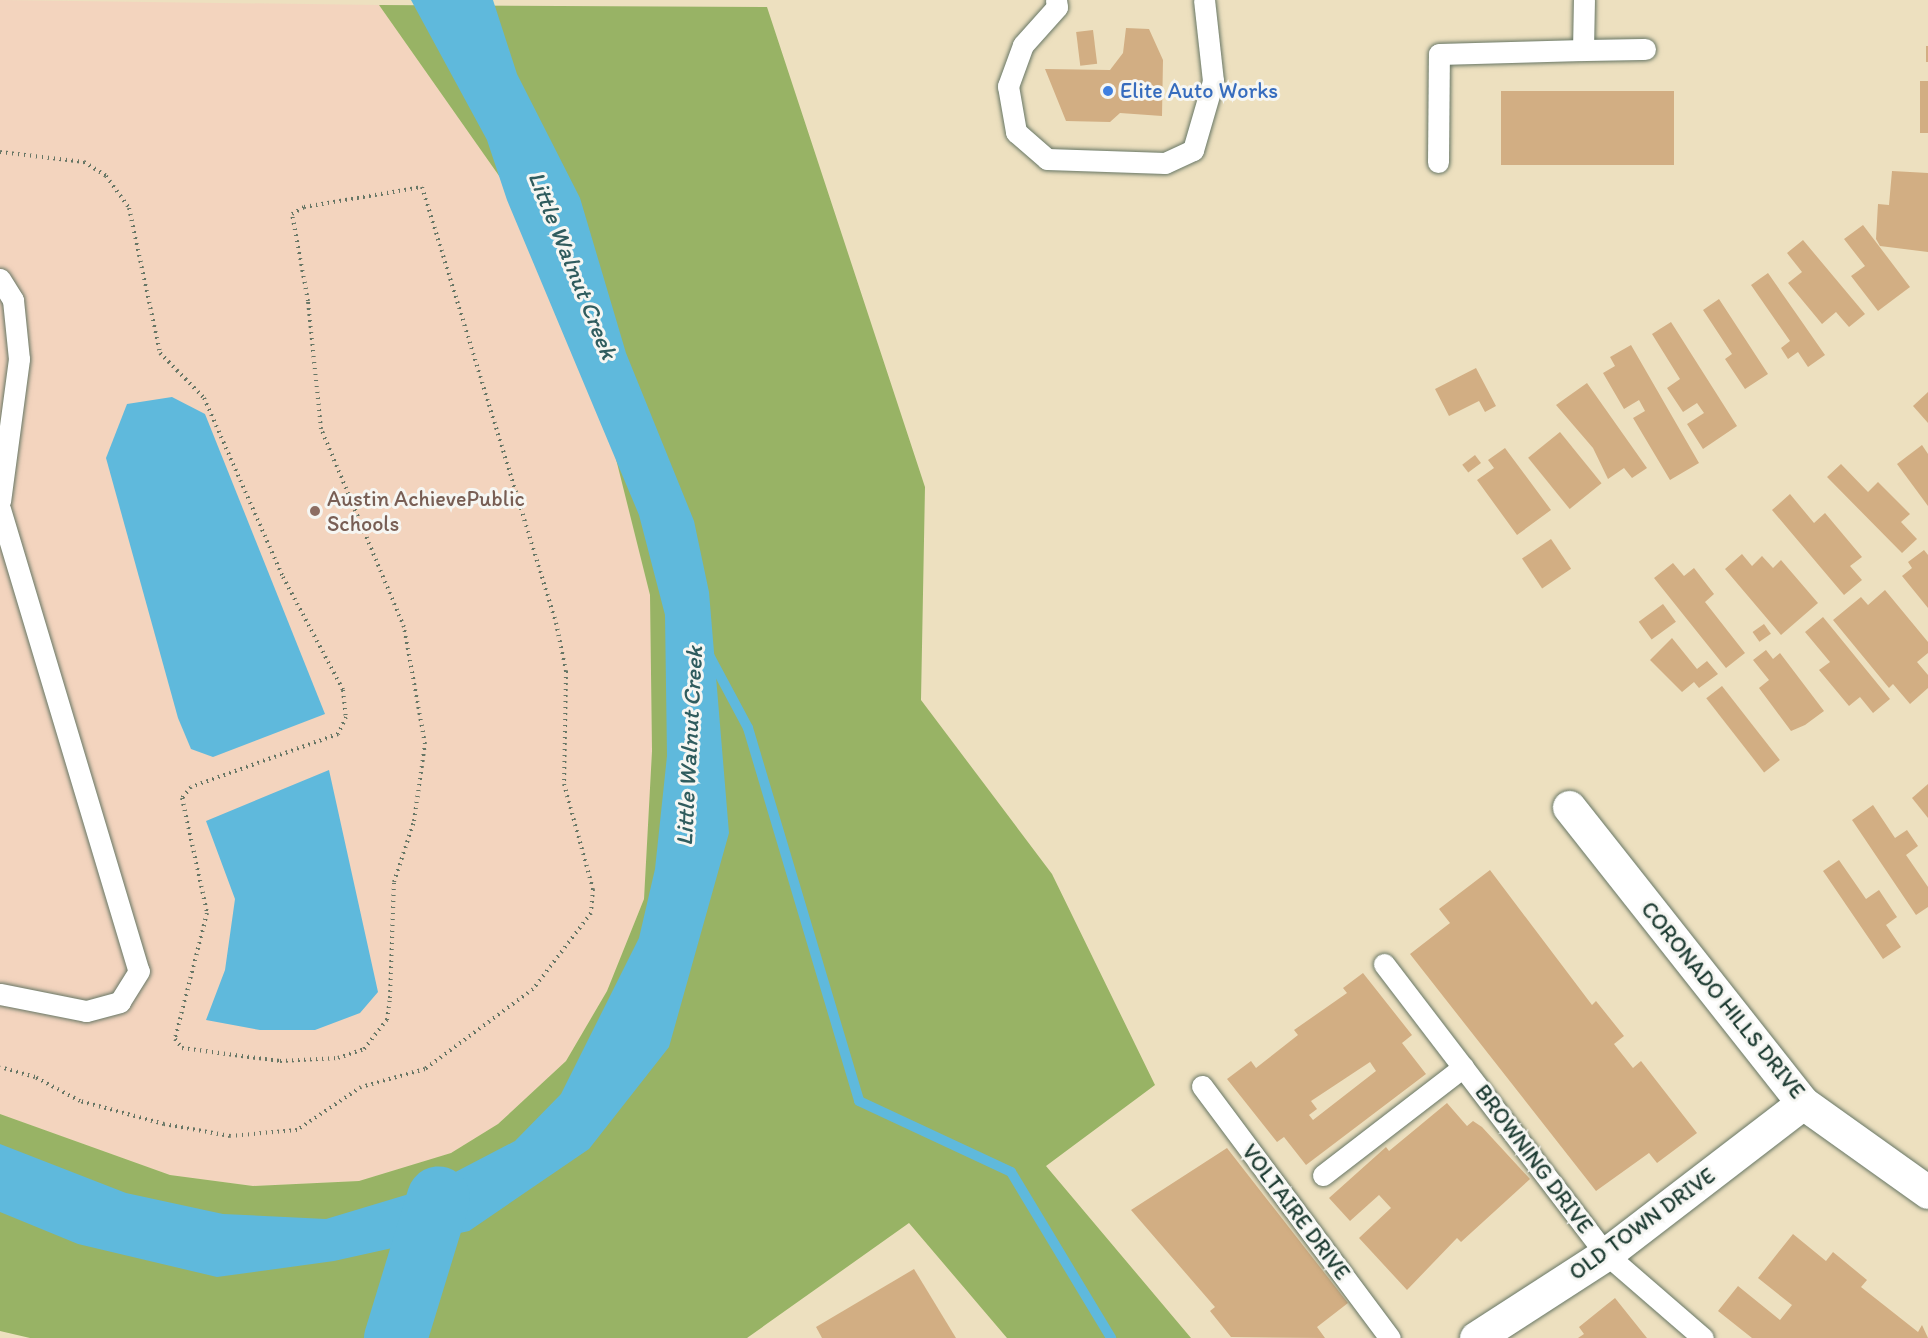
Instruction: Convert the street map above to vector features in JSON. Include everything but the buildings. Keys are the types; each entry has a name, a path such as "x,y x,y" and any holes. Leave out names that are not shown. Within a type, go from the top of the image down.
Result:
{"street":[{"name":"CORONADO HILLS DRIVE","path":"1569,807 1803,1102 1928,1192"},
{"name":"OLD TOWN DRIVE","path":"1476,1338 1606,1254 1803,1102"}],"lane":[{"path":"1056,0 1057,7 1023,45 1008,86 1016,132 1047,159 1165,163 1193,150 1213,81 1204,0"},
{"path":"1583,50 1584,0"},
{"path":"1438,162 1439,54 1645,49"},
{"path":"0,279 13,300 19,359 4,445 0,501"},
{"path":"0,509 139,970 120,1002 86,1011 0,994"},
{"name":"BROWNING DRIVE","path":"1383,964 1606,1254 1703,1338"},
{"path":"1323,1175 1463,1066"},
{"name":"VOLTAIRE DRIVE","path":"1202,1086 1390,1338"}],"path":[{"path":"0,152 84,162 106,176 129,208 160,353 204,398 283,577 343,690 346,717 338,735 191,787 182,798 207,914 175,1039 182,1048 280,1061 338,1058 364,1049 388,1009 394,882 414,821 425,744 404,627 321,429 309,301 292,214 304,207 422,187 556,623 566,671 564,784 593,889 591,914 533,989 425,1069 360,1087 297,1130 230,1136 164,1124 80,1101 35,1077 0,1067"}],"shaded area":[{"name":"Austin AchievePublic Schools","path":"0,0 379,5 509,190 608,427 650,595 652,751 644,899 607,991 566,1061 498,1124 451,1153 359,1181 253,1186 170,1175 0,1114"}],"green space":[{"path":"379,5 767,7 925,487 921,700 1052,874 1155,1085 1046,1166 1191,1338 1007,1338 909,1223 747,1338 30,1338 0,1331 0,1114 170,1175 253,1186 359,1181 451,1153 498,1124 566,1061 607,991 644,899 652,751 650,595 608,427 509,190"}],"water":[{"name":"Little Walnut Creek","path":"411,0 493,0 517,74 580,198 626,353 694,521 709,592 729,833 669,1047 589,1149 469,1231 334,1261 217,1277 78,1244 0,1212 0,1144 126,1193 223,1214 326,1219 419,1191 515,1141 561,1094 639,938 655,869 667,756 665,615 639,515 507,200 487,140"},
{"path":"172,397 205,414 325,714 213,757 191,749 178,718 106,458 127,404"},
{"path":"329,770 378,992 360,1013 315,1030 260,1030 206,1020 225,970 235,899 206,821"}],"waterway":[{"name":"Little Walnut Creek","path":"709,655 748,728 859,1101 1011,1172 1111,1338"},
{"path":"395,1338 438,1197"}],"place":[{"name":"Elite Auto Works","path":"1108,91"},
{"name":"Austin AchievePublic Schools","path":"315,511"}]}
